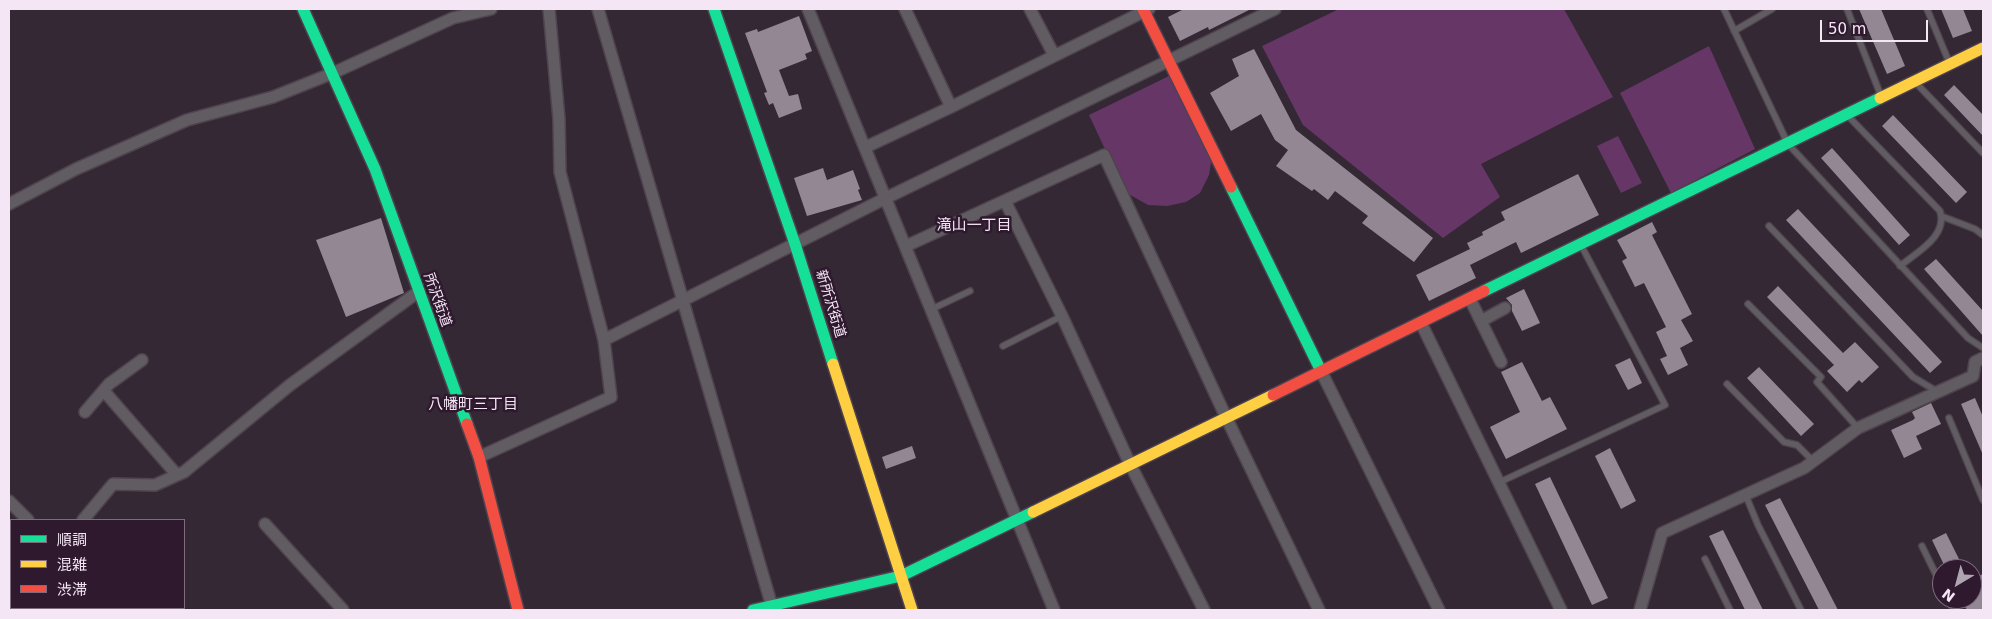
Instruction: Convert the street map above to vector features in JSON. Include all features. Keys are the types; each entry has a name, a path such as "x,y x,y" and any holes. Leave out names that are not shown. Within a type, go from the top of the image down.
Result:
{"street":[{"name":"所沢街道","path":"302,9 333,73 375,169 479,457 518,610"},
{"path":"9,204 76,170 187,120 273,97 333,73 453,18 492,9"},
{"path":"479,457 611,397 604,340 560,172 559,119 549,9"},
{"path":"598,9 772,608"},
{"name":"新所沢街道","path":"714,9 795,244 912,610"},
{"path":"808,9 1054,610"},
{"path":"905,9 951,107"},
{"path":"1030,9 1054,55"},
{"path":"866,147 951,107 1145,9 1439,610"},
{"path":"604,340 886,198 1271,10"},
{"path":"752,610 772,608 901,576 1983,48"},
{"path":"906,246 1104,155 1226,418 1319,610"},
{"path":"1005,201 1062,316 1130,464 1204,610"},
{"path":"84,519 113,484 156,485 184,472 290,385 418,292"},
{"path":"1470,299 1501,362"},
{"path":"1481,321 1505,308"},
{"path":"1421,323 1561,610"},
{"path":"1640,610 1662,533 1804,468 1858,428 1973,376 1975,362 1983,358"},
{"path":"85,412 109,384 142,360"},
{"path":"104,391 177,475"},
{"path":"9,503 27,519"},
{"path":"265,524 343,610"}],"lane":[{"path":"1724,9 1788,144 1968,338 1983,348"},
{"path":"1734,31 1772,9"},
{"path":"1847,9 1882,98"},
{"path":"1926,9 1950,64"},
{"path":"1915,82 1983,153"},
{"path":"1847,115 1940,211 1943,220 1940,230 1934,238 1900,266"},
{"path":"1941,216 1975,229 1983,235"},
{"path":"1769,226 1912,377 1938,392"},
{"path":"1500,482 1665,405 1581,244"},
{"path":"932,309 970,291"},
{"path":"1748,304 1821,377 1816,382 1858,428"},
{"path":"1003,346 1062,316"},
{"path":"1727,384 1784,442 1797,445 1813,462"},
{"path":"1949,418 1983,500"},
{"path":"1746,496 1758,525 1800,610"},
{"path":"1922,546 1932,566"},
{"path":"1705,559 1730,610"}],"shaded area":[{"path":"1339,9 1564,9 1613,97 1481,164 1500,197 1443,238 1303,125 1262,46"},
{"path":"1709,46 1755,149 1671,193 1620,93"},
{"path":"1171,75 1212,157 1209,175 1200,193 1186,202 1167,206 1148,205 1125,192 1089,115"},
{"path":"1618,136 1642,183 1621,193 1597,146"}],"building":[{"path":"1184,9 1251,9 1209,30 1208,27 1180,41 1168,17"},
{"path":"1859,9 1881,9 1905,66 1887,74"},
{"path":"1941,9 1963,9 1972,31 1953,38"},
{"path":"799,16 812,51 805,54 807,59 779,70 789,96 798,94 802,109 779,118 773,103 769,105 764,93 767,92 745,33 757,29 758,32"},
{"path":"1254,49 1296,130 1433,238 1414,262 1362,223 1368,216 1335,191 1328,200 1314,189 1312,191 1276,166 1288,150 1275,140 1261,114 1231,131 1210,93 1239,76 1232,59"},
{"path":"1954,85 1983,115 1983,136 1944,95"},
{"path":"1893,115 1967,192 1956,203 1882,126"},
{"path":"1832,148 1910,235 1899,245 1821,158"},
{"path":"823,168 827,180 853,170 862,200 807,216 794,178"},
{"path":"1578,174 1599,215 1521,253 1516,242 1470,265 1476,278 1429,301 1416,275 1470,249 1467,243 1483,235 1482,232 1505,220 1501,212"},
{"path":"1798,209 1942,362 1930,373 1786,220"},
{"path":"381,218 404,293 346,317 316,240"},
{"path":"1652,222 1657,232 1652,235 1692,314 1681,320 1693,341 1680,348 1688,365 1668,375 1660,359 1667,356 1656,332 1666,327 1644,283 1635,287 1622,261 1627,258 1617,240"},
{"path":"1936,259 1983,311 1983,336 1924,269"},
{"path":"1778,286 1843,353 1855,342 1879,367 1862,383 1859,380 1847,392 1827,371 1834,365 1767,297"},
{"path":"1524,289 1540,323 1522,331 1512,311 1512,305 1506,298"},
{"path":"1630,358 1642,383 1628,390 1615,365"},
{"path":"1522,362 1542,401 1550,397 1567,429 1506,459 1490,427 1520,412 1501,372"},
{"path":"1759,367 1814,424 1801,436 1747,378"},
{"path":"1975,398 1983,417 1983,455 1961,404"},
{"path":"1931,403 1941,424 1916,436 1922,449 1904,458 1891,430 1913,420 1915,418 1912,412"},
{"path":"912,446 916,458 886,469 882,457"},
{"path":"1610,448 1636,501 1621,509 1595,456"},
{"path":"1550,477 1608,598 1592,605 1535,484"},
{"path":"1780,498 1838,610 1819,610 1765,505"},
{"path":"1723,530 1763,610 1745,610 1709,536"},
{"path":"1946,533 1959,559 1941,559 1932,540"},
{"path":"1982,574 1983,610 1967,610 1982,609"}],"traffic: fast":[{"path":"303,9 375,169 467,424"},
{"path":"714,9 795,244 833,364"},
{"path":"1484,291 1880,98"},
{"path":"1231,187 1321,371"},
{"path":"753,610 901,576 1033,512"}],"traffic: slow":[{"path":"1880,98 1983,48"},
{"path":"833,364 912,610"},
{"path":"1033,512 1273,395"}],"traffic: jam":[{"path":"1143,9 1231,187"},
{"path":"1273,395 1484,291"},
{"path":"467,424 479,457 518,610"}],"district":[{"name":"滝山一丁目","path":"974,226"},
{"name":"八幡町三丁目","path":"473,405"}]}
